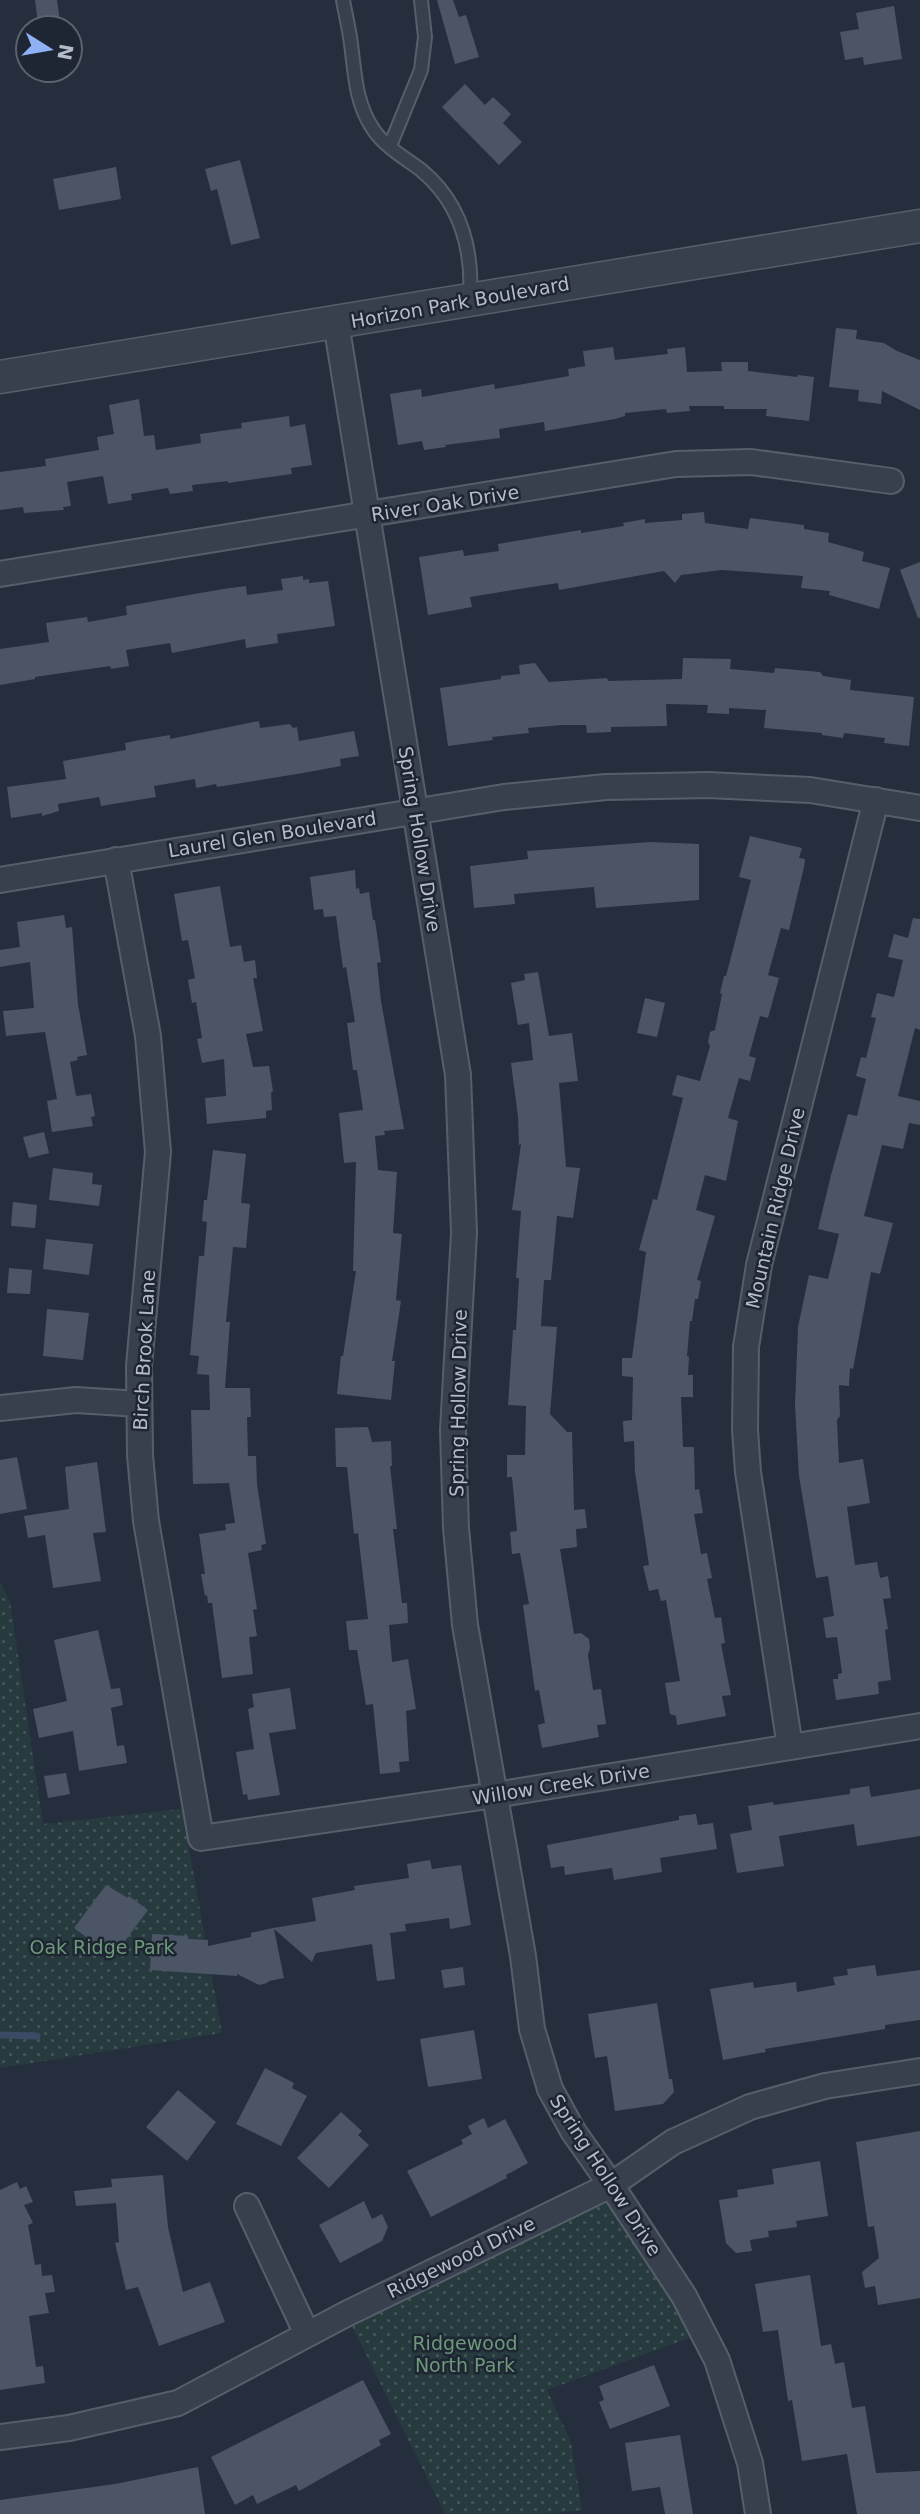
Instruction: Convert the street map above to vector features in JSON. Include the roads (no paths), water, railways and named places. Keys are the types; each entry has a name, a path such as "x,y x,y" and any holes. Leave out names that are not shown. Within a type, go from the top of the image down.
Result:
{"street":[{"name":"Horizon Park Boulevard","path":"0,377 920,226"},
{"name":"Spring Hollow Drive","path":"337,323 458,1074 464,1233 453,1430 456,1528 465,1625 523,1956 532,2029 550,2089 573,2132 684,2295 716,2361 750,2463 758,2514"},
{"name":"River Oak Drive","path":"0,574 688,463 751,462 891,481"},
{"name":"Laurel Glen Boulevard","path":"0,880 504,797 606,787 721,786 810,790 920,808"},
{"name":"Mountain Ridge Drive","path":"790,1747 748,1472 745,1430 746,1347 759,1265 876,800"},
{"name":"Birch Brook Lane","path":"116,860 148,1037 158,1152 139,1366 140,1455 146,1521 201,1838"},
{"path":"0,1408 76,1400 139,1404"},
{"name":"Willow Creek Drive","path":"201,1838 495,1795 920,1726"},
{"name":"Ridgewood Drive","path":"0,2437 69,2428 178,2403 307,2334 611,2185 673,2142 750,2107 825,2086 920,2071"},
{"path":"247,2206 307,2334"}],"lane":[{"path":"343,0 358,102 373,130 446,195 460,220 469,250 472,275 470,300"},
{"path":"390,146 421,71 425,37 421,0"}],"waterway":[{"path":"0,2035 37,2036"}],"park label":[{"name":"Oak Ridge Park","path":"102,1947"},
{"name":"Ridgewood North Park","path":"465,2354"}]}
